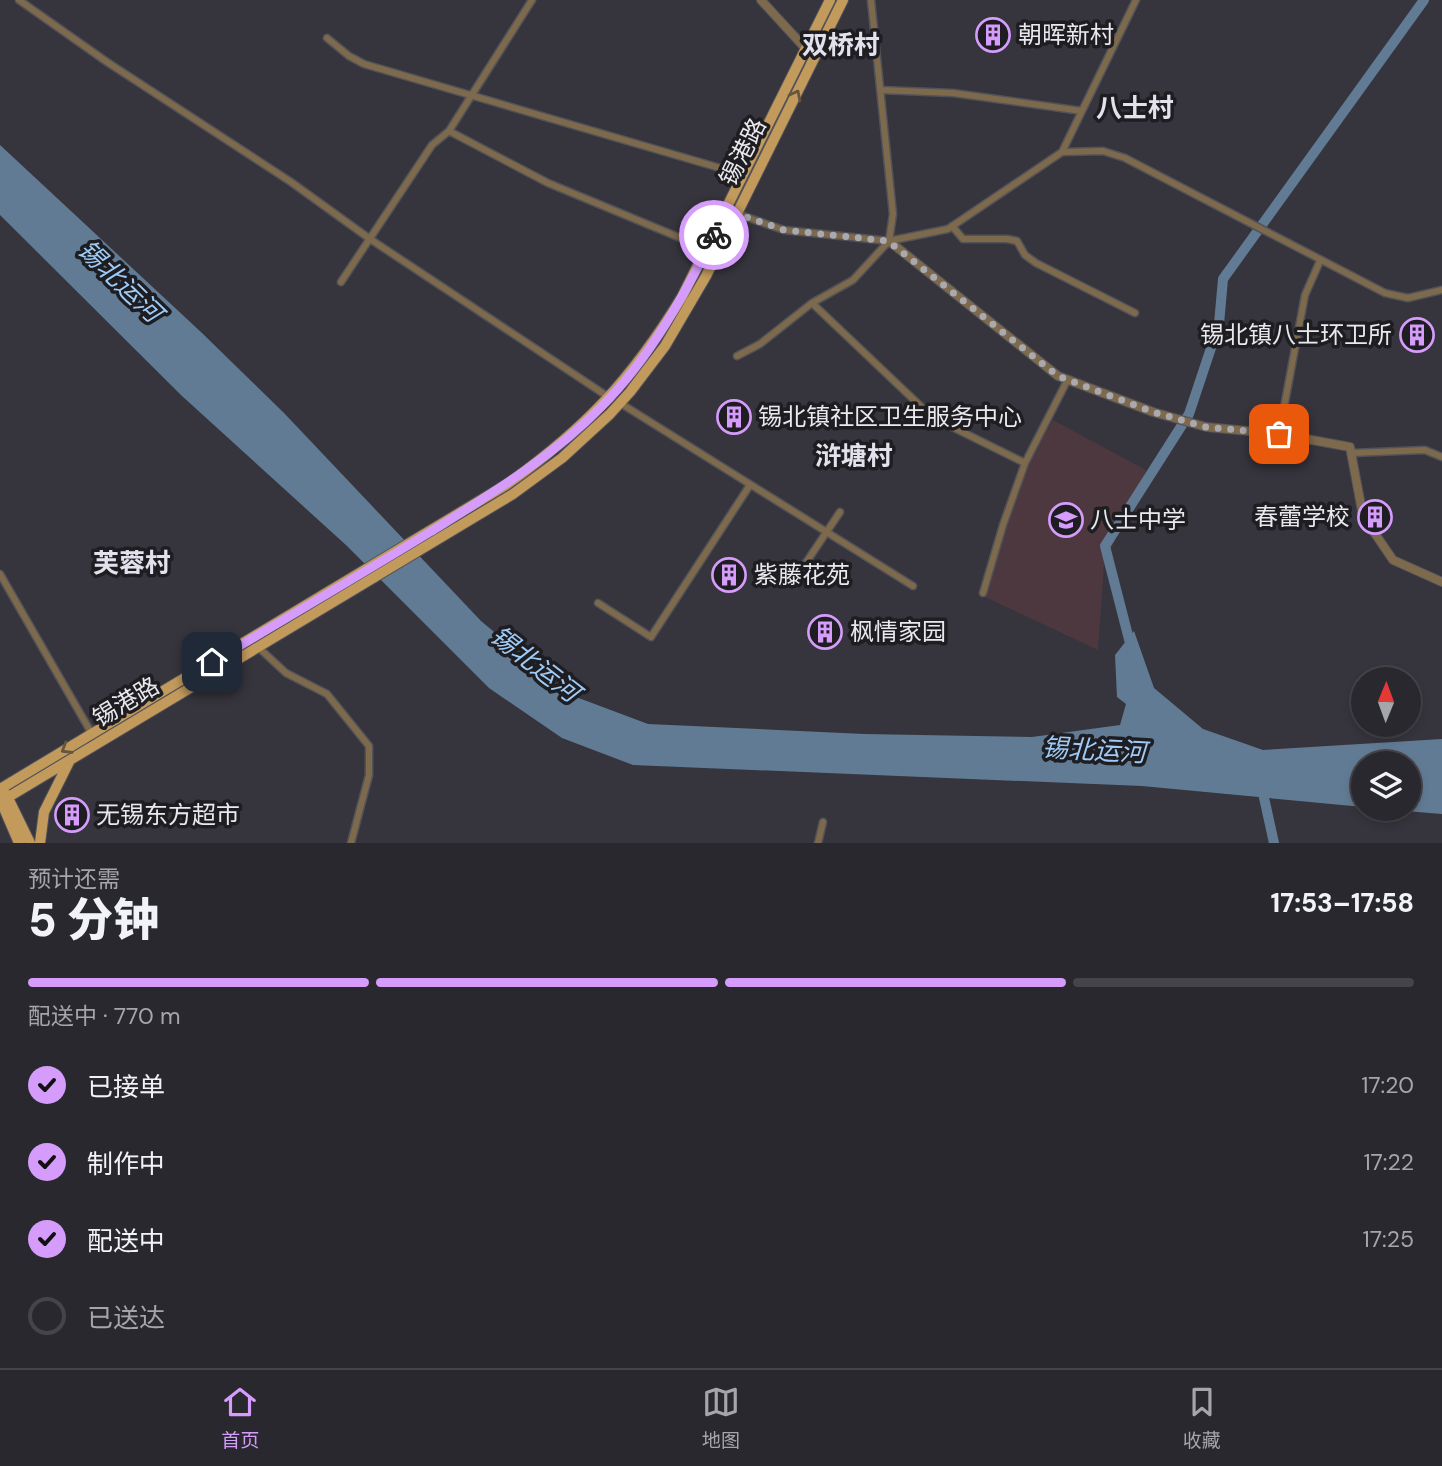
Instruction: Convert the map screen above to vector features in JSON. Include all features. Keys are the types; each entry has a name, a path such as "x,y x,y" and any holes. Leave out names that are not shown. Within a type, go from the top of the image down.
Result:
{"main road":[{"name":"锡港路","path":"2,800 419,552 538,476 577,445 620,403 649,369 687,311 706,276 744,175 830,0"},
{"name":"锡港路","path":"1,788 411,544 531,467 569,437 610,398 655,340 682,297 707,249 731,212 843,0"},
{"path":"40,843 44,812 71,760"},
{"path":"1,788 2,800 19,843"},
{"path":"2,800 30,843"}],"street":[{"path":"19,0 107,62 291,181 370,239 610,398"},
{"path":"341,282 432,145 449,131 532,0"},
{"path":"761,0 806,49"},
{"path":"737,356 760,344 812,303 853,280 888,241 892,214 872,0"},
{"path":"731,212 784,230 888,241 948,229 1062,152 1136,0"},
{"path":"327,38 364,64 744,175"},
{"path":"881,90 953,93 1082,111"},
{"path":"449,131 548,183 707,249"},
{"path":"1062,152 1103,150 1125,158 1385,293 1408,298 1442,290"},
{"path":"952,226 963,239 1007,239 1017,242 1036,263 1135,313"},
{"path":"888,241 1058,376 1153,412 1206,427 1279,434 1350,447 1363,516 1392,561 1442,582"},
{"path":"1279,434 1305,295 1320,261"},
{"path":"812,303 932,417 1025,463"},
{"path":"983,593 1025,463 1068,379"},
{"path":"620,403 913,586"},
{"path":"1351,453 1424,450 1442,457"},
{"path":"598,603 651,637 750,485"},
{"path":"799,573 840,512"},
{"path":"0,574 92,734"},
{"path":"259,648 286,673 327,694 369,746 369,775 351,843"},
{"path":"818,843 823,822"}],"shaded area":[{"name":"八士中学","path":"1053,420 1146,470 1104,565 1098,650 985,597 1015,492 1031,456"}],"water":[{"name":"锡北运河","path":"0,145 284,413 481,621 568,694 648,724 864,734 1032,737 1120,725 1126,704 1117,697 1115,655 1134,631 1154,688 1203,729 1263,750 1442,739 1442,814 1421,812 1421,751 1351,751 1351,806 1142,786 633,765 562,738 489,688 347,546 182,396 0,215"}],"waterway":[{"path":"1132,651 1105,546 1189,414 1219,324 1223,279 1424,0"},
{"path":"1261,784 1274,843"}],"way so far":[{"path":"714,235 726,210 784,230 888,241 1058,376 1153,412 1206,427 1279,434"}],"place":[{"name":"朝晖新村","path":"993,35"},
{"name":"锡北镇八士环卫所","path":"1417,335"},
{"name":"锡北镇社区卫生服务中心","path":"734,417"},
{"name":"春蕾学校","path":"1375,517"},
{"name":"八士中学","path":"1066,520"},
{"name":"紫藤花苑","path":"729,575"},
{"name":"枫情家园","path":"825,632"},
{"name":"无锡东方超市","path":"72,815"}],"district":[{"name":"双桥村","path":"841,45"},
{"name":"八士村","path":"1135,108"},
{"name":"浒塘村","path":"854,456"},
{"name":"芙蓉村","path":"132,563"}],"route":[{"path":"212,662 411,544 506,485 555,449 602,406 639,362 682,297 714,235"}]}
